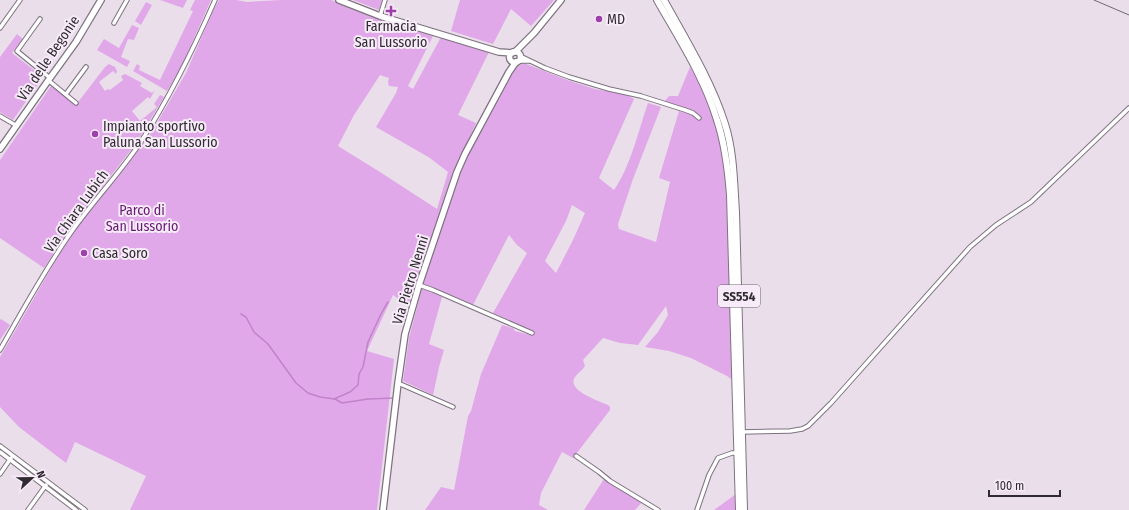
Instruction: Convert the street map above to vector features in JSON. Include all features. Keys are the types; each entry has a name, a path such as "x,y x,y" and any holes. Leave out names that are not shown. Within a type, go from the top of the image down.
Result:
{"main road":[{"name":"SS554","path":"657,0 705,88 718,121 725,147 730,195 739,510"},
{"name":"SS554","path":"664,0 711,86 725,125 733,166 736,212 744,510"}],"street":[{"path":"0,28 20,0"},
{"name":"Via delle Begonie","path":"0,149 76,42 101,0"},
{"path":"114,23 127,0"},
{"name":"Via Chiara Lubich","path":"0,350 72,231 141,141 159,112 194,47 215,0"},
{"path":"339,0 380,16 534,62 569,77 609,89 641,96 685,110 693,113 699,118"},
{"path":"380,16 385,0"},
{"path":"515,57 523,43 561,0"},
{"path":"40,19 17,51 76,103"},
{"name":"Via Pietro Nenni","path":"383,510 405,334 419,285 457,172 465,154 509,72 515,57"},
{"path":"66,94 86,67"},
{"path":"742,432 790,431 808,426 831,403 970,247 996,225 1031,202 1129,108"},
{"path":"0,116 17,126"},
{"path":"419,285 532,333"},
{"path":"398,383 452,407"},
{"path":"0,446 45,486 76,510"},
{"path":"0,452 12,458 85,510"},
{"path":"697,510 709,476 718,458 732,453 738,453"},
{"path":"576,456 610,481 658,510"},
{"path":"0,474 12,458"},
{"path":"28,510 48,483"}],"green space":[{"path":"160,0 187,0 183,8"},
{"path":"195,0 211,0 180,70 167,91 133,71 137,64 140,66 139,70 160,80 193,11 190,10"},
{"name":"Parco di San Lussorio","path":"219,0 236,0 247,2 331,0 384,20 434,34 408,86 413,89 441,37 489,52 458,115 476,123 453,175 408,306 393,295 367,351 394,359 377,510 130,510 146,476 75,442 66,463 19,427 0,407 0,357 76,225 141,141 145,143 186,73","holes":["380,75 389,78 389,86 398,87 376,127 430,158 448,172 437,209 338,146 354,115"]},
{"path":"353,0 382,0 379,10"},
{"path":"460,0 554,0 531,26 511,9 493,44 451,31"},
{"path":"146,2 152,5 141,25 135,21"},
{"path":"132,25 139,28 134,40 128,39 121,57 130,61 127,67 97,50 104,39 119,48"},
{"path":"17,34 23,39 12,53 43,77 13,120 0,112 0,57"},
{"path":"524,63 567,80 595,89 627,95 634,99 599,178 614,190 630,159 648,103 661,107 633,179 618,224 619,229 656,242 670,182 659,178 679,111 695,116 698,119 702,119 698,114 665,101 669,96 678,96 690,67 704,90 719,135 724,158 727,191 732,377 731,379 691,358 669,351 645,347 658,332 668,315 666,306 638,345 620,343 603,338 583,360 585,366 574,379 576,388 586,395 608,405 610,410 573,458 562,452 541,493 539,505 548,510 425,510 441,487 454,490 468,416 471,411 481,374 502,325 513,328 515,331 531,335 532,332 493,313 527,253 517,245 509,235 473,305 423,284 449,201 465,161 514,69","holes":["572,205 585,213 573,240 556,273 545,261 566,221"]},
{"path":"109,64 115,67 117,71 116,74 113,71 99,82 105,91 108,89 110,90 123,80 121,76 125,74 142,83 140,86 152,93 155,90 150,99 148,97 132,111 140,121 157,107 154,104 160,95 164,97 137,142 66,234 44,268 0,238 0,160 51,86 64,95 75,106 105,67"},
{"path":"422,288 442,297 429,344 444,350 433,395 403,381 409,338"},
{"path":"1,319 10,325 0,340 0,320"},
{"path":"604,479 642,502 635,510 584,510"},
{"path":"736,494 736,510 714,510"}],"waterway":[{"path":"334,399 350,392 358,385 359,374 363,367 368,342 388,302"},
{"path":"241,314 246,317 254,332 268,344 296,383 308,393 320,397 335,399 342,403 368,399 395,398"}],"tram line":[{"path":"1094,0 1129,15"}],"place":[{"name":"Farmacia San Lussorio","path":"391,11"},
{"name":"MD","path":"599,19"},
{"name":"Impianto sportivo Paluna San Lussorio","path":"95,134"},
{"name":"Casa Soro","path":"84,253"}]}
